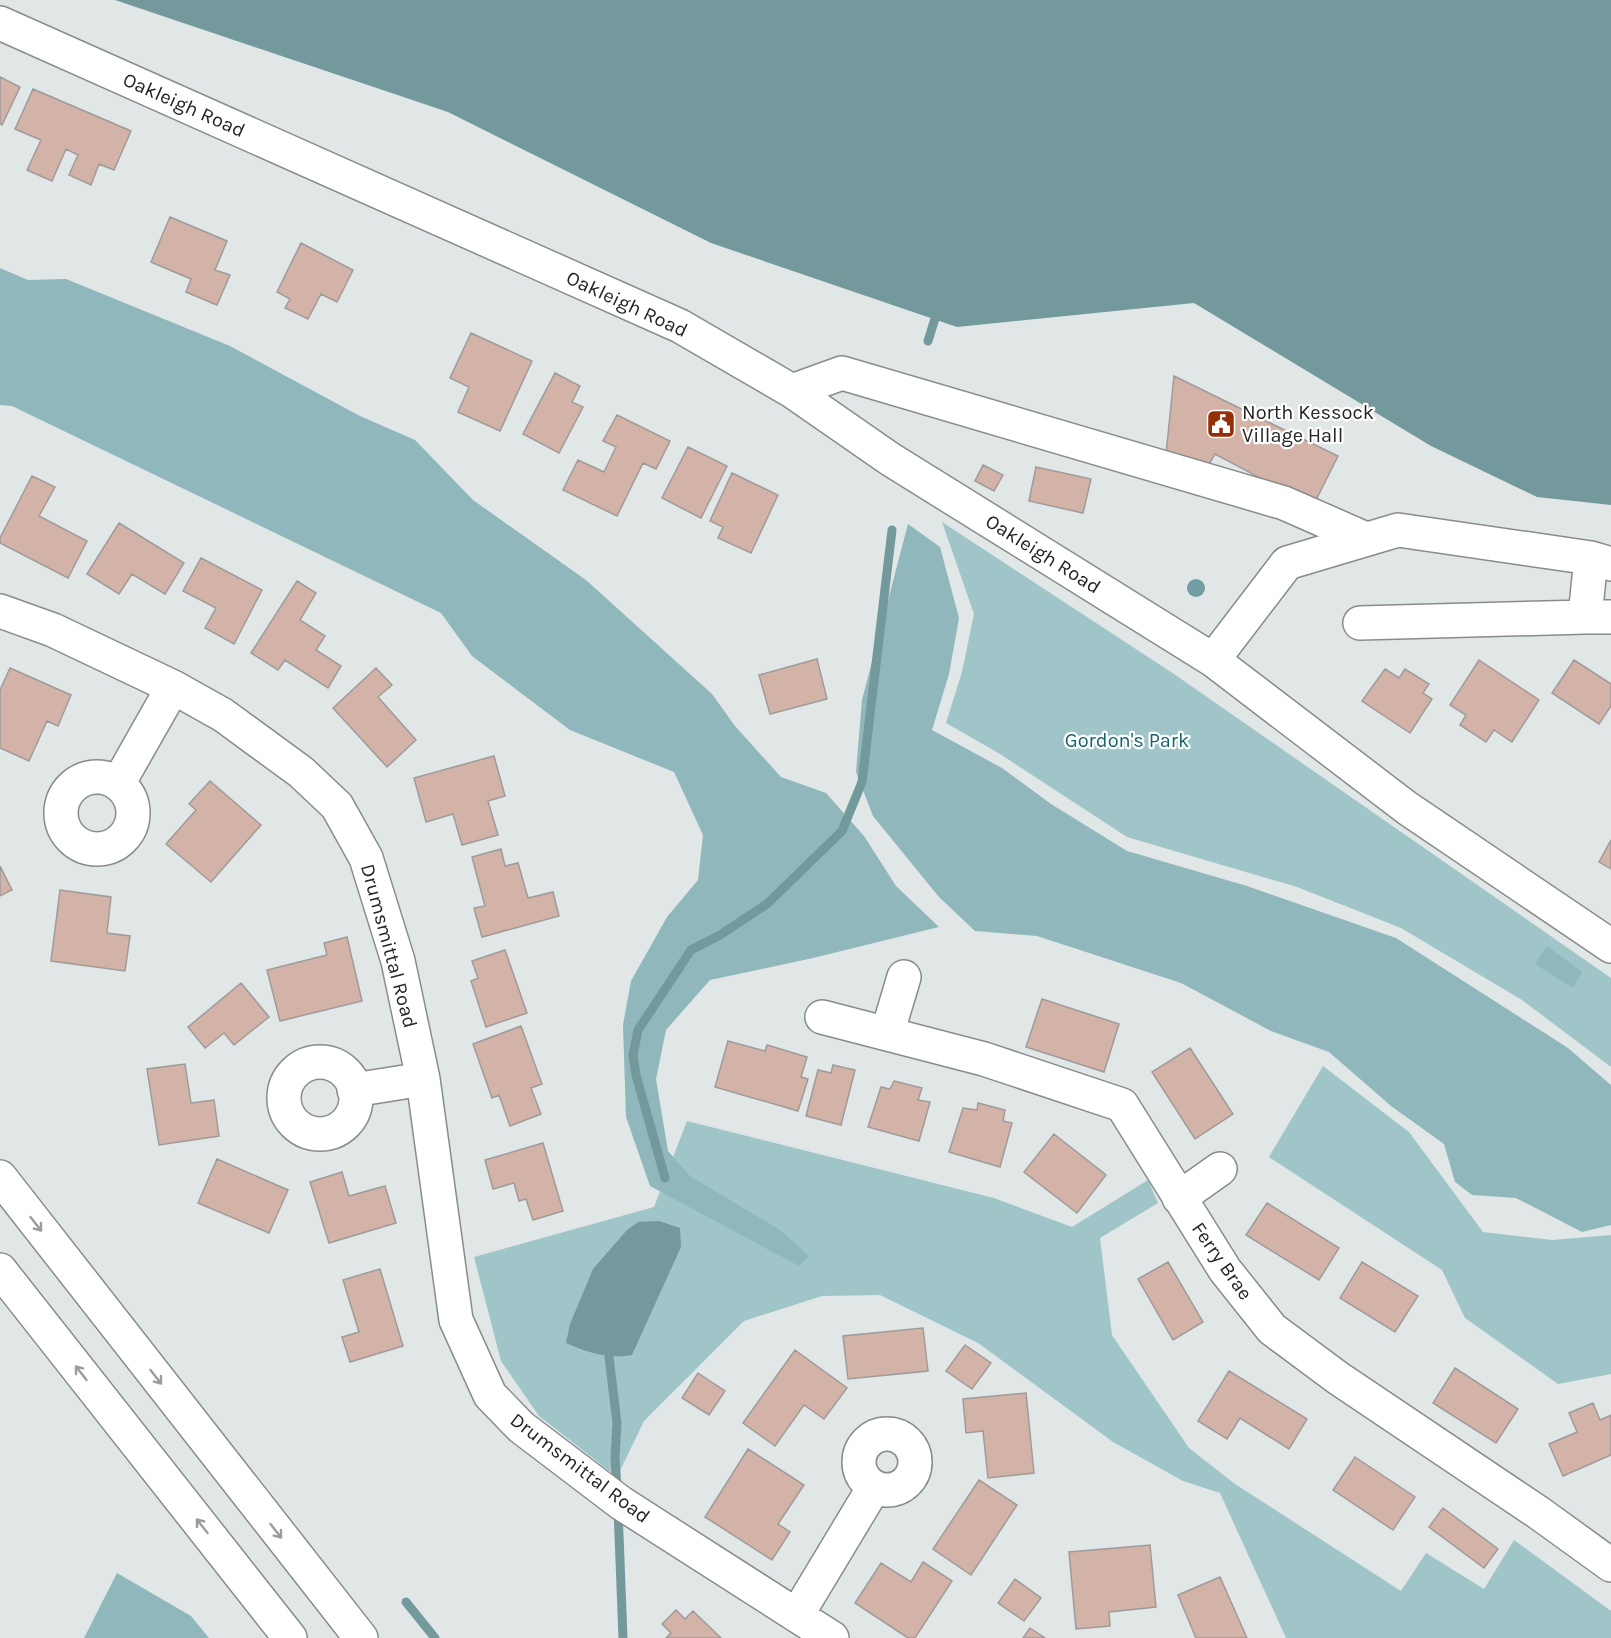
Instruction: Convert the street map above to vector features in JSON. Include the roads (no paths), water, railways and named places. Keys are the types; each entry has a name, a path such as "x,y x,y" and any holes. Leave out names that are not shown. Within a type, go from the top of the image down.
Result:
{"main road":[{"name":"Oakleigh Road","path":"0,23 680,326 792,391 891,459 1214,660 1407,808 1611,946"},
{"path":"792,391 842,373 1284,503 1366,539"},
{"path":"1214,660 1287,563 1398,530 1601,561 1598,617 1360,623"},
{"name":"Drumsmittal Road","path":"0,611 52,630 173,687 223,715 301,772 337,806 366,858 398,961 423,1079 456,1320 490,1395 521,1427 621,1503 832,1638"},
{"path":"118,783 173,687"},
{"path":"887,1034 904,977"},
{"name":"Ferry Brae","path":"822,1017 984,1059 1122,1106 1226,1270 1272,1329 1338,1378 1539,1513 1611,1565"},
{"path":"354,1090 423,1079"},
{"path":"1179,1198 1220,1168"},
{"path":"0,1178 361,1638"},
{"path":"0,1270 290,1638"},
{"path":"797,1615 874,1487"}],"waterway":[{"path":"928,341 938,309"},
{"path":"665,1178 636,1075 633,1055 638,1030 691,950 720,935 767,904 842,831 862,782 892,530"},
{"path":"609,1357 617,1423 615,1457 617,1489"},
{"path":"618,1509 623,1638"},
{"path":"406,1602 435,1638"}],"place":[{"name":"North Kessock Village Hall","path":"1221,424"}],"park label":[{"name":"Gordon's Park","path":"1127,740"}]}
